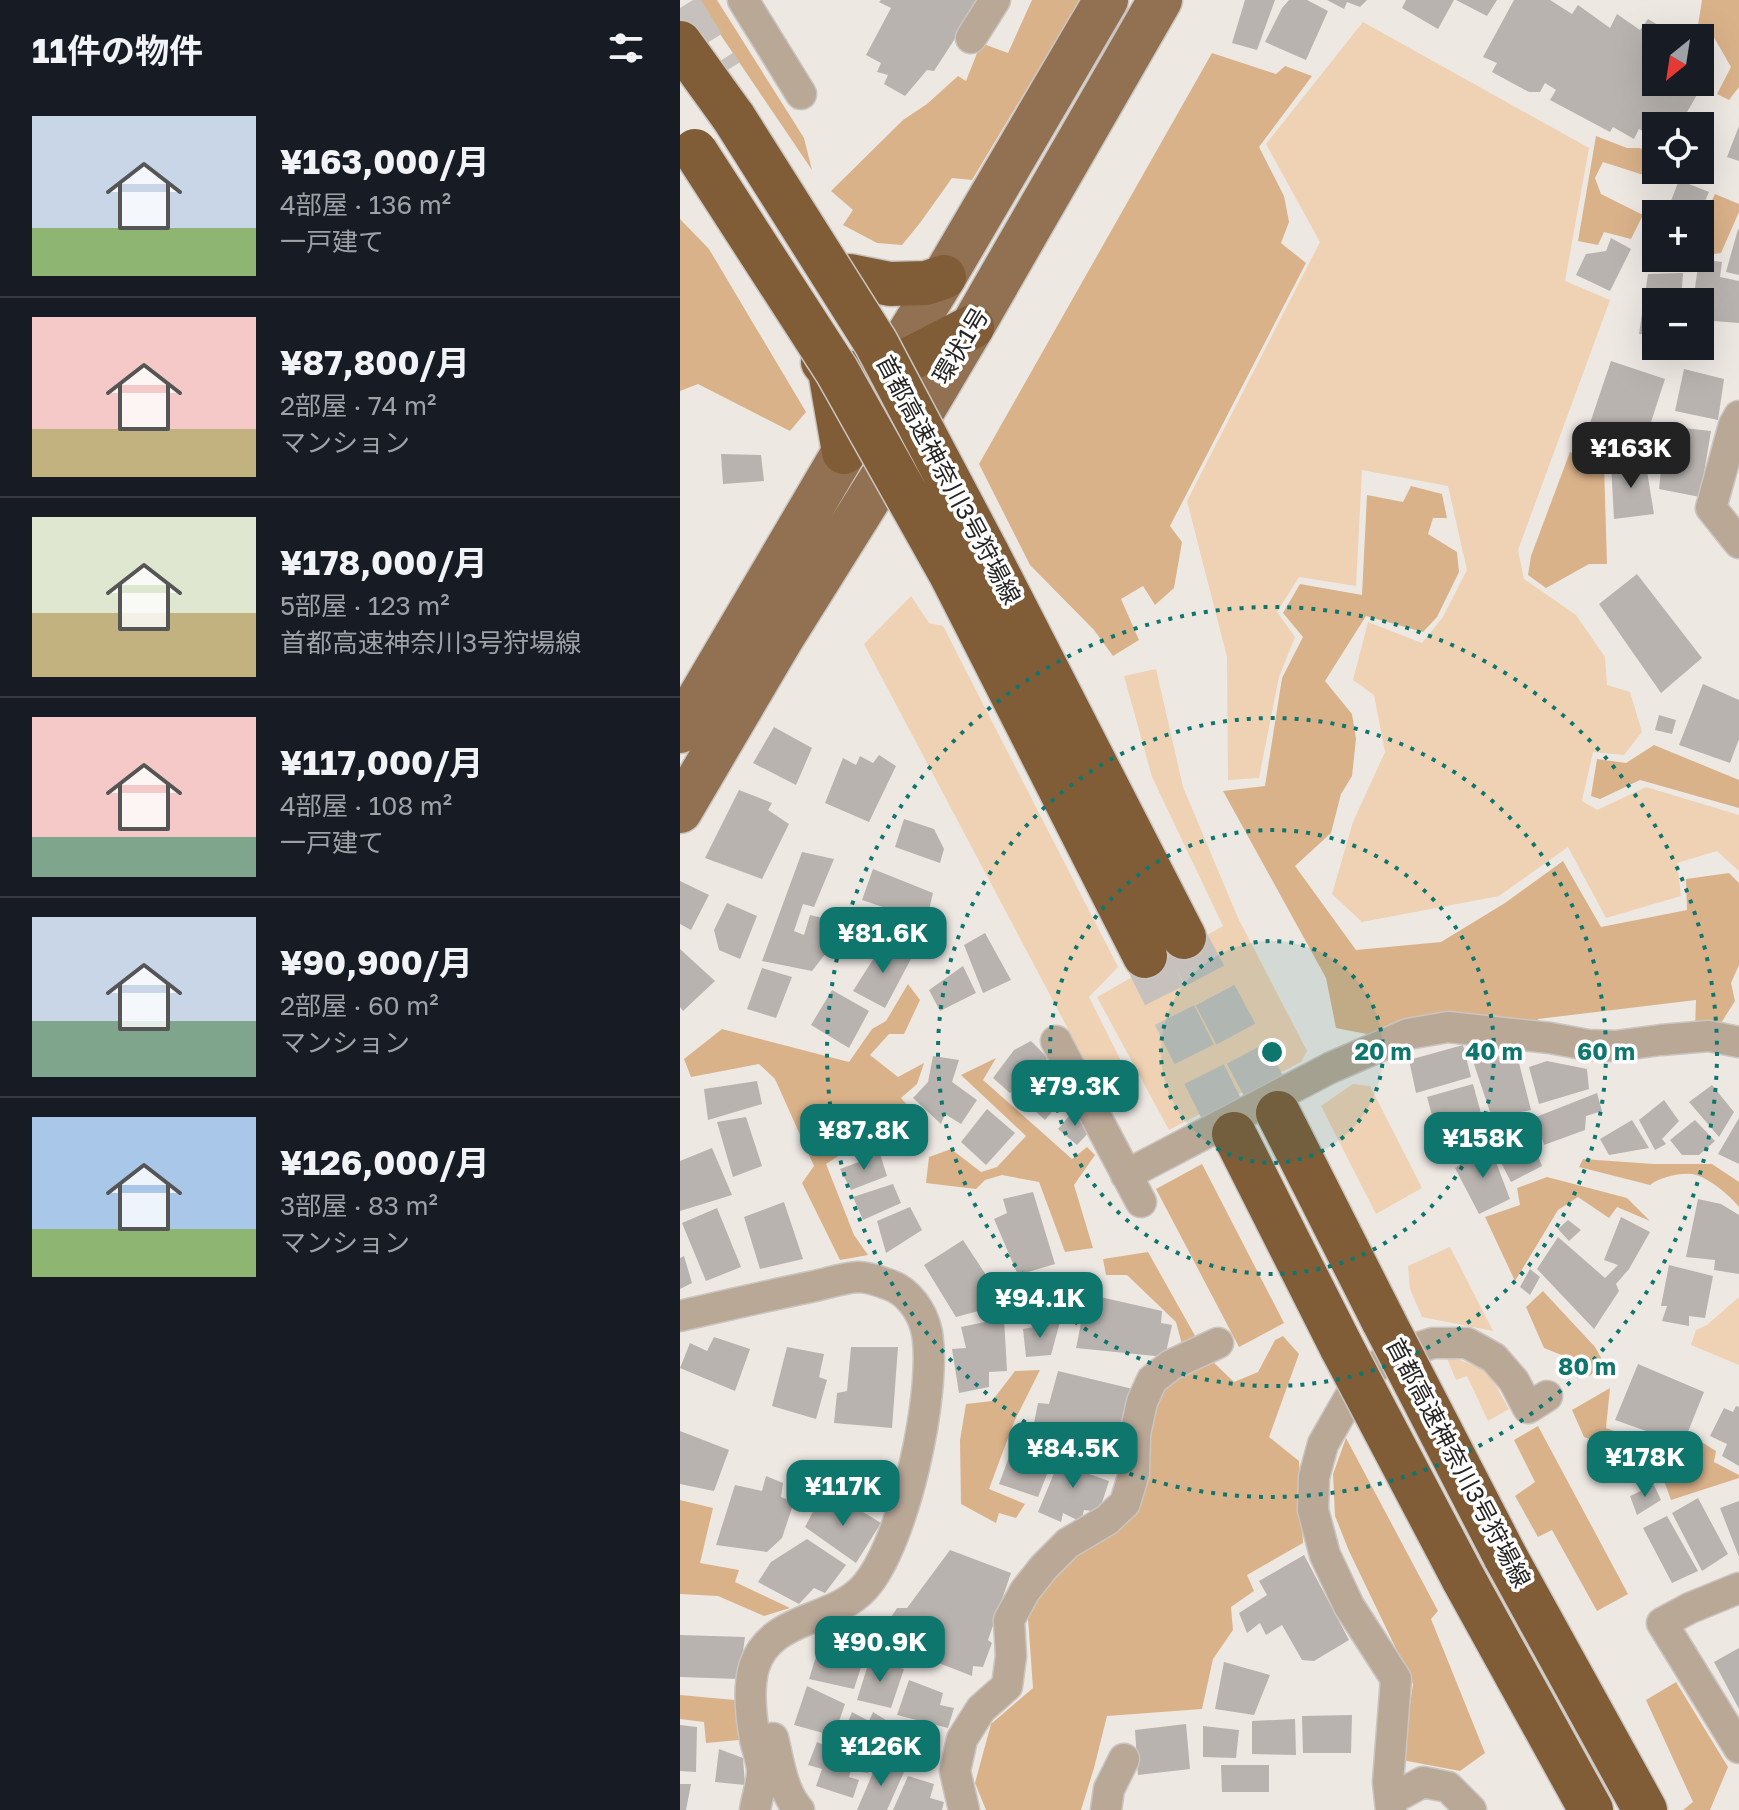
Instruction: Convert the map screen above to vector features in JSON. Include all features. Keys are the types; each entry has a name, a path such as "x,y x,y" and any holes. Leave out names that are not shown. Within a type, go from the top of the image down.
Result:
{"highway":[{"name":"首都高速神奈川3号狩場線","path":"680,43 734,118 876,343 1184,937"},
{"name":"首都高速神奈川3号狩場線","path":"688,140 837,371 952,576 1145,956"},
{"path":"798,198 850,276 871,316 885,358 901,447"},
{"path":"737,234 830,371 844,452"},
{"path":"850,276 890,284 926,283 944,277"},
{"path":"824,362 853,373 886,371 972,327"},
{"name":"首都高速神奈川3号狩場線","path":"1278,1113 1505,1556 1645,1810"},
{"name":"首都高速神奈川3号狩場線","path":"1234,1134 1463,1578 1591,1810"}],"main road":[{"name":"環状1号","path":"680,731 844,452 886,371 1106,0"},
{"name":"環状1号","path":"680,811 781,639 901,447 1160,0"}],"street":[{"path":"743,0 801,94"},
{"path":"971,38 995,0"},
{"path":"1739,416 1711,508 1739,543"},
{"path":"1126,1175 1330,1068 1408,1034 1448,1027 1588,1045 1615,1046 1709,1036 1739,1042"},
{"path":"1056,1041 1141,1202"},
{"path":"680,1316 859,1277 891,1285 914,1302 927,1332 928,1377 923,1420 912,1476 882,1563 863,1589 839,1606 787,1628 765,1645 754,1667 751,1694 754,1735 763,1772 755,1810"},
{"path":"964,1810 955,1771 962,1739 981,1709 1007,1686 1011,1656 1009,1620 1025,1591 1044,1567 1068,1543 1107,1520 1125,1503 1134,1473 1135,1434 1142,1402 1152,1380 1171,1365 1218,1343"},
{"path":"1471,1810 1448,1787 1423,1782 1390,1805 1388,1782 1396,1679 1349,1606 1325,1555 1313,1510 1314,1477 1323,1444 1351,1395 1372,1369 1395,1355 1433,1343 1467,1343 1494,1358 1514,1381 1528,1408 1547,1396"},
{"path":"1739,1588 1662,1623 1739,1748"},
{"path":"751,1694 770,1726 783,1780 791,1801 799,1810"},
{"path":"1106,1810 1109,1789 1124,1759"}],"shaded area":[{"path":"697,0 717,0 804,138 812,170"},
{"path":"1032,0 1080,0 972,180 952,178 902,245 877,243 843,225 853,210 831,191 903,120 927,104 958,76 966,81 981,43 1008,53"},
{"path":"1702,0 1739,0 1739,87 1729,100 1717,94 1731,67 1714,37 1714,24 1698,24"},
{"path":"1363,22 1589,148 1565,281 1610,300 1518,550 1524,579 1576,615 1605,657 1607,685 1630,692 1642,732 1624,755 1593,752 1582,801 1597,810 1646,787 1739,815 1739,871 1717,851 1677,863 1681,896 1606,918 1568,847 1499,896 1362,922 1332,894 1353,822 1385,752 1374,695 1353,680 1368,622 1422,643 1443,617 1467,570 1448,486 1362,470 1356,586 1299,577 1277,612 1295,637 1279,677 1259,778 1228,780 1227,657 1187,501 1320,242 1266,144"},
{"path":"1212,53 1276,74 1285,66 1312,76 1259,147 1284,196 1289,222 1281,243 1306,263 1170,526 1182,542 1174,588 1155,605 1143,586 1121,599 1139,640 1113,656 1094,630 1030,565 979,464"},
{"path":"1596,136 1627,148 1642,149 1642,175 1603,162 1595,178 1601,194 1642,214 1631,239 1604,232 1598,245 1578,241"},
{"path":"1715,194 1739,204 1739,212 1721,253 1714,254 1714,200"},
{"path":"680,219 709,249 806,412 790,431 698,384 680,391"},
{"path":"1570,452 1604,464 1607,564 1589,564 1546,588 1528,575 1531,556"},
{"path":"1411,486 1442,494 1447,518 1433,518 1428,534 1457,552 1459,572 1437,617 1423,632 1366,616 1325,681 1352,714 1356,739 1352,776 1341,794 1331,833 1295,866 1356,950 1441,942 1505,903 1563,861 1601,927 1687,910 1686,879 1729,873 1739,883 1739,965 1731,983 1735,1001 1716,1031 1695,1029 1696,1000 1538,1019 1537,1030 1382,1037 1336,1028 1326,978 1223,791 1265,786 1282,678 1303,637 1283,613 1300,584 1362,595 1367,495 1403,502"},
{"path":"911,596 929,623 943,626 1118,967 1089,997 1126,1071 1102,1083 1085,1061 864,644"},
{"path":"1156,669 1183,787 1238,918 1307,1051 1301,1062 1169,1130 1097,997 1223,926 1152,777 1124,676"},
{"path":"1654,745 1739,780 1739,808 1640,780 1600,799 1591,796 1597,759 1626,763"},
{"path":"908,984 920,1000 904,1034 889,1034 870,1055 898,1077 924,1063 917,1084 901,1098 918,1117 887,1119 860,1114 836,1137 846,1151 826,1164 854,1235 868,1255 840,1260 802,1183 814,1166 775,1079 759,1064 691,1077 684,1059 722,1029 849,1062 872,1029 886,1021"},
{"path":"996,1058 983,1080 1072,1159 1087,1147 1095,1155 1074,1185 1093,1248 1065,1252 1039,1182 1002,1175 985,1180 976,1189 926,1183 929,1157 951,1149 981,1172 997,1167 1026,1136 961,1075"},
{"path":"1353,1084 1370,1086 1422,1188 1376,1214 1321,1106"},
{"path":"1583,1159 1712,1164 1739,1182 1739,1207 1717,1187 1697,1175 1675,1175 1650,1185 1579,1167"},
{"path":"1202,1164 1284,1323 1239,1347 1156,1189"},
{"path":"1547,1177 1627,1198 1650,1221 1617,1207 1609,1218 1578,1197 1558,1210 1515,1281 1485,1217 1520,1205 1517,1188"},
{"path":"1450,1247 1493,1331 1422,1317 1410,1289 1408,1266"},
{"path":"1148,1252 1198,1341 1183,1348 1176,1322 1127,1275 1106,1275 1103,1259"},
{"path":"1543,1291 1595,1347 1605,1365 1589,1376 1574,1360 1544,1348 1526,1307"},
{"path":"1739,1297 1739,1365 1691,1345 1696,1330 1707,1325"},
{"path":"1283,1336 1299,1354 1269,1437 1299,1461 1303,1543 1247,1575 1254,1591 1231,1607 1233,1630 1213,1659 1202,1709 1107,1716 1081,1810 986,1810 975,1783 991,1724 1033,1688 1028,1618 1050,1575 1098,1538 1159,1386 1211,1360 1234,1382 1258,1372 1275,1340"},
{"path":"1446,1356 1471,1364 1486,1373 1509,1409 1488,1421 1467,1376 1456,1380"},
{"path":"1040,1370 1014,1422 989,1489 1025,1504 1016,1518 999,1513 996,1523 961,1504 960,1440 966,1404 992,1401 1015,1371"},
{"path":"1610,1388 1606,1428 1685,1458 1695,1438 1716,1451 1714,1462 1739,1475 1739,1478 1671,1500 1663,1478 1620,1466 1618,1449 1584,1437 1572,1410"},
{"path":"1538,1426 1628,1594 1597,1611 1552,1530 1538,1537 1515,1496 1535,1482 1514,1440"},
{"path":"1346,1438 1438,1611 1431,1619 1485,1753 1460,1771 1402,1760 1413,1684 1335,1516 1333,1474"},
{"path":"680,1500 713,1508 700,1563 739,1570 735,1582 790,1608 764,1616 718,1596 680,1594"},
{"path":"1676,1682 1728,1767 1710,1810 1683,1810 1693,1802 1646,1700"},
{"path":"680,1695 735,1700 739,1740 706,1743 704,1722 680,1719"}],"building":[{"path":"980,0 934,71 927,70 905,96 884,84 888,75 877,72 881,63 866,55 891,8 879,2"},
{"path":"1245,0 1275,0 1257,50 1232,43"},
{"path":"1289,0 1307,0 1328,11 1306,60 1265,42"},
{"path":"1327,0 1367,0 1360,7 1347,2 1344,9"},
{"path":"1406,0 1454,0 1438,29 1402,8"},
{"path":"1456,0 1497,0 1487,16"},
{"path":"1514,0 1550,0 1572,14 1578,5 1610,28 1617,14 1640,30 1642,27 1642,96 1696,96 1687,112 1642,112 1642,131 1639,129 1634,139 1613,127 1610,132 1550,100 1556,90 1545,83 1540,92 1529,92 1492,72 1497,63 1483,57"},
{"path":"1739,126 1739,161 1727,157"},
{"path":"1677,184 1689,184 1709,192 1705,200 1671,200"},
{"path":"1739,230 1739,275 1726,272"},
{"path":"1611,238 1631,249 1610,291 1576,275 1586,254 1606,251"},
{"path":"1714,261 1722,262 1720,277 1739,281 1739,323 1714,321 1714,288 1695,288 1697,272 1714,272"},
{"path":"1683,273 1682,288 1646,288 1648,274"},
{"path":"1611,361 1665,379 1641,453 1620,447 1617,456 1592,447 1598,424 1590,423"},
{"path":"1684,369 1724,379 1718,420 1675,411"},
{"path":"1666,426 1711,431 1700,497 1659,489"},
{"path":"721,454 761,455 764,481 723,484"},
{"path":"1645,459 1654,514 1614,519 1611,464"},
{"path":"1637,574 1702,658 1661,693 1599,604"},
{"path":"1703,684 1739,700 1739,739 1730,763 1679,745"},
{"path":"1659,715 1676,720 1672,734 1655,730"},
{"path":"774,727 812,748 796,785 753,763"},
{"path":"879,755 896,766 869,822 825,803 843,758 856,765 860,756 873,763"},
{"path":"739,790 772,803 768,810 789,824 762,879 705,858"},
{"path":"904,819 934,829 944,849 940,863 895,847"},
{"path":"802,852 834,859 814,907 803,904 794,931 804,935 810,915 836,921 830,948 812,971 762,961"},
{"path":"873,869 933,893 923,935 912,932 915,918 862,900"},
{"path":"680,881 709,895 691,930 680,924"},
{"path":"727,903 757,916 740,959 719,950 714,930"},
{"path":"985,933 1011,980 983,993 964,945"},
{"path":"884,942 912,957 885,1008 853,991"},
{"path":"680,949 715,981 683,1011 680,1007"},
{"path":"963,966 976,993 940,1011 929,990"},
{"path":"762,968 792,977 776,1018 747,1009"},
{"path":"832,990 869,1011 849,1048 811,1025"},
{"path":"1031,1041 1048,1058 1010,1093 993,1078 1014,1050"},
{"path":"1463,1045 1471,1077 1416,1093 1409,1060"},
{"path":"933,1056 959,1060 952,1082 977,1100 961,1124 945,1114 941,1124 913,1098 928,1082"},
{"path":"1496,1056 1518,1059 1531,1110 1492,1118 1473,1061"},
{"path":"1547,1061 1587,1069 1589,1089 1539,1104 1529,1067"},
{"path":"1048,1068 1067,1094 1045,1120 1022,1099"},
{"path":"757,1081 762,1104 708,1120 704,1089"},
{"path":"1473,1084 1485,1128 1463,1134 1435,1126 1427,1097"},
{"path":"1712,1085 1734,1112 1719,1137 1689,1102"},
{"path":"1597,1093 1602,1111 1586,1116 1585,1130 1544,1145 1536,1117"},
{"path":"1664,1100 1679,1121 1662,1139 1666,1144 1655,1150 1639,1120"},
{"path":"1076,1108 1090,1131 1077,1145 1058,1129"},
{"path":"987,1109 1015,1133 986,1165 961,1142"},
{"path":"746,1117 762,1166 733,1177 717,1122"},
{"path":"1739,1118 1739,1164 1718,1154"},
{"path":"1632,1120 1649,1148 1609,1155 1600,1139"},
{"path":"1695,1120 1715,1141 1699,1155 1682,1155 1670,1140"},
{"path":"1525,1123 1542,1166 1511,1182 1490,1141"},
{"path":"1489,1144 1510,1199 1479,1214 1455,1168"},
{"path":"712,1148 732,1195 680,1211 680,1161"},
{"path":"880,1154 887,1176 851,1190 840,1169"},
{"path":"893,1184 901,1203 863,1220 853,1197"},
{"path":"1033,1192 1055,1264 1018,1275 994,1219 1007,1213 1003,1199"},
{"path":"1698,1199 1721,1204 1739,1215 1739,1274 1714,1270 1715,1260 1686,1257"},
{"path":"784,1202 803,1259 760,1269 744,1217"},
{"path":"910,1207 922,1230 886,1253 877,1221"},
{"path":"717,1208 741,1267 706,1281 682,1223"},
{"path":"1621,1217 1650,1232 1629,1269 1616,1284 1619,1291 1594,1329 1537,1269 1558,1237 1605,1278 1618,1265 1604,1260"},
{"path":"1568,1220 1581,1230 1569,1241 1558,1229"},
{"path":"963,1240 1005,1304 956,1317 924,1265"},
{"path":"684,1256 692,1283 680,1289 680,1258"},
{"path":"1669,1265 1713,1276 1705,1318 1689,1316 1689,1326 1662,1321 1667,1306 1661,1306"},
{"path":"1530,1269 1540,1277 1530,1295 1520,1287"},
{"path":"1060,1287 1063,1314 1025,1321 1022,1290"},
{"path":"1087,1294 1162,1311 1161,1323 1172,1325 1165,1357 1076,1348"},
{"path":"1004,1318 1007,1371 989,1372 989,1387 959,1393 952,1349 966,1348 961,1327"},
{"path":"1060,1322 1051,1355 1026,1357 1023,1329"},
{"path":"714,1337 750,1349 735,1391 680,1368 690,1343 707,1351"},
{"path":"787,1347 824,1354 819,1377 827,1380 816,1419 772,1406"},
{"path":"851,1347 898,1347 892,1428 834,1423 837,1393 847,1391"},
{"path":"1638,1364 1704,1392 1683,1444 1615,1420"},
{"path":"1058,1371 1137,1390 1118,1455 1033,1428 1038,1403 1049,1404"},
{"path":"1736,1406 1739,1407 1739,1466 1722,1456 1727,1444 1710,1436 1724,1408 1733,1412"},
{"path":"1019,1430 1058,1446 1038,1497 999,1484"},
{"path":"680,1431 729,1450 714,1491 680,1484"},
{"path":"1062,1454 1089,1460 1086,1473 1109,1481 1099,1512 1084,1510 1081,1522 1063,1513 1061,1522 1038,1512"},
{"path":"766,1476 783,1483 781,1497 794,1502 782,1538 767,1552 716,1545 735,1485 762,1491"},
{"path":"1654,1485 1661,1500 1637,1515 1630,1496"},
{"path":"1698,1498 1728,1554 1702,1571 1672,1513"},
{"path":"1739,1501 1739,1557 1720,1508"},
{"path":"818,1502 850,1504 881,1523 856,1563 805,1527"},
{"path":"1667,1516 1698,1571 1672,1583 1643,1528"},
{"path":"807,1539 846,1565 825,1593 814,1588 799,1604 758,1582 771,1562"},
{"path":"950,1550 1011,1573 988,1640 992,1643 983,1667 973,1666 972,1676 877,1639 897,1608 907,1608"},
{"path":"1304,1555 1349,1640 1314,1661 1302,1660 1282,1625 1266,1635 1260,1623 1247,1633 1239,1613 1267,1595 1259,1581"},
{"path":"680,1635 745,1637 739,1679 680,1677"},
{"path":"819,1647 863,1661 854,1689 809,1679"},
{"path":"1739,1648 1739,1709 1714,1662"},
{"path":"870,1658 904,1669 891,1708 857,1700"},
{"path":"1224,1662 1270,1675 1254,1715 1215,1709"},
{"path":"909,1680 943,1693 940,1705 954,1708 948,1728 897,1715"},
{"path":"807,1686 845,1704 834,1736 794,1725"},
{"path":"852,1712 869,1721 873,1712 886,1720 868,1773 856,1771 863,1749 840,1742"},
{"path":"1352,1715 1351,1753 1303,1753 1302,1716"},
{"path":"1295,1719 1296,1755 1252,1754 1252,1721"},
{"path":"893,1723 940,1737 933,1764 884,1751"},
{"path":"1186,1724 1190,1769 1138,1775 1135,1730"},
{"path":"680,1725 697,1727 696,1772 680,1771"},
{"path":"1203,1726 1239,1730 1236,1758 1203,1757"},
{"path":"817,1742 854,1759 849,1777 859,1780 853,1798 816,1786 822,1769 808,1765"},
{"path":"719,1749 743,1758 745,1785 715,1782"},
{"path":"878,1761 904,1772 887,1810 857,1810"},
{"path":"1221,1765 1269,1765 1269,1792 1222,1792"},
{"path":"908,1776 934,1784 930,1798 944,1802 942,1810 893,1810"},
{"path":"680,1784 691,1784 686,1810 680,1810"}],"tunnel":[{"path":"680,8 721,74"},
{"path":"1184,937 1278,1113"},
{"path":"1145,956 1234,1134"}]}
